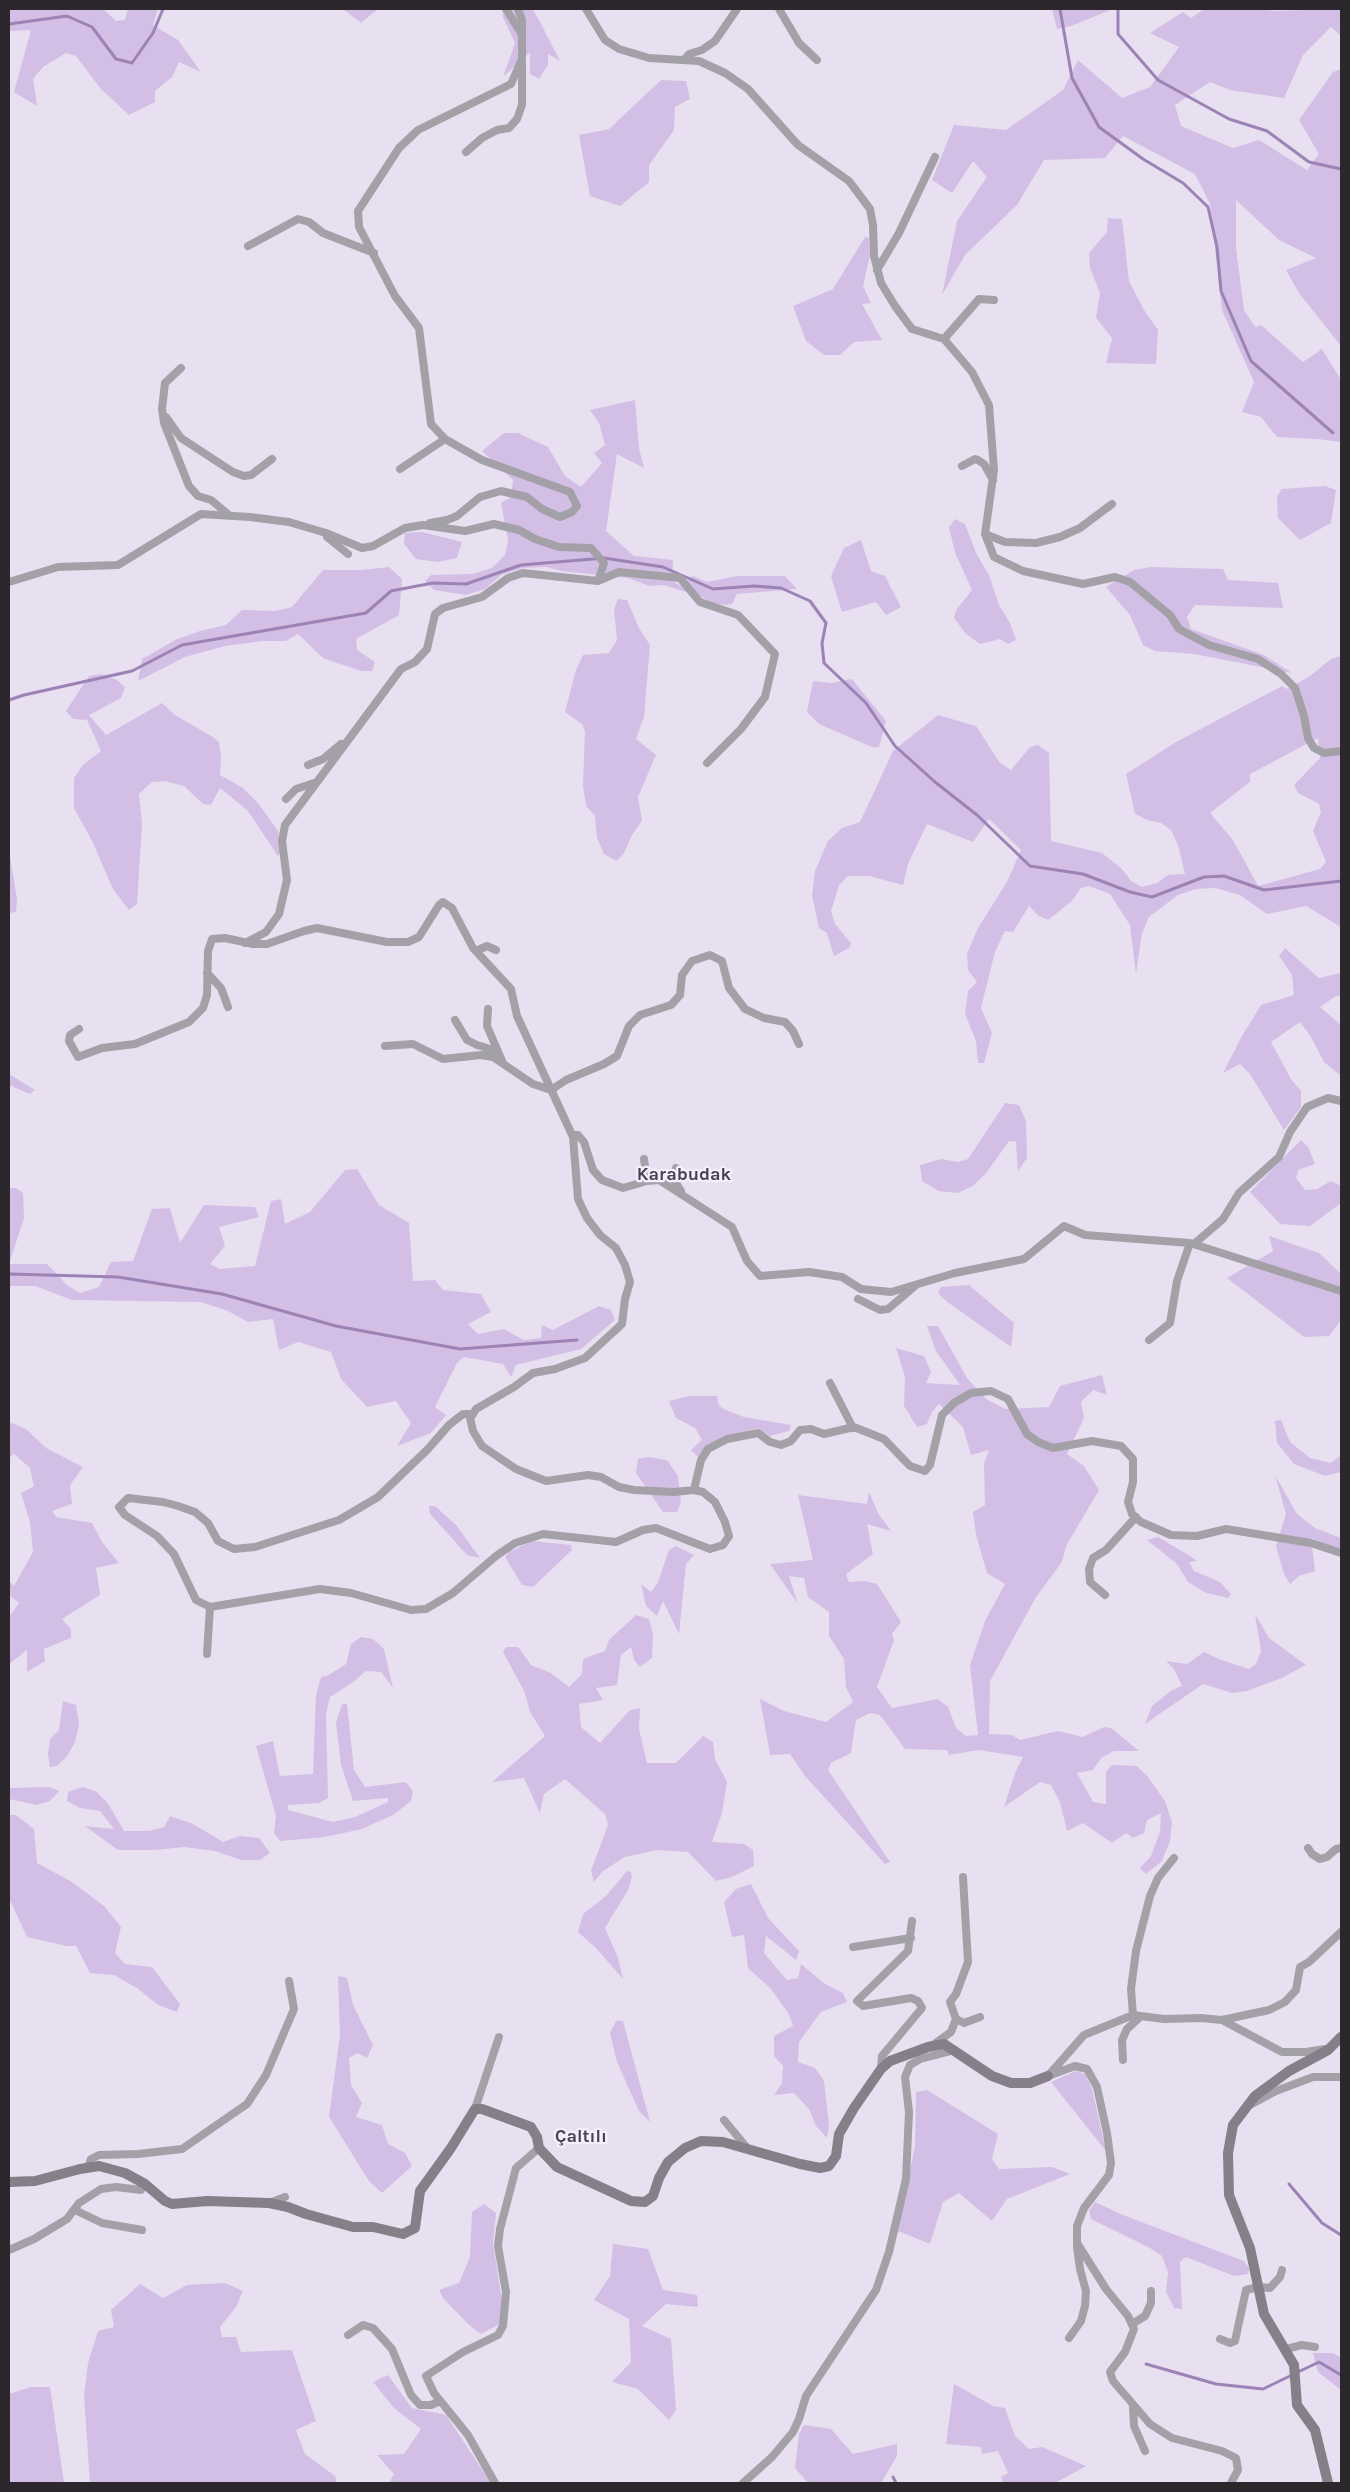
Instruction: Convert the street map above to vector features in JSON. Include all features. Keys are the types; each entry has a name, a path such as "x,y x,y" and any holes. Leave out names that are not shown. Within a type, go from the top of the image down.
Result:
{"street":[{"path":"506,9 522,34"},
{"path":"466,152 482,138 497,130 508,128 517,119 522,105 522,20 518,9"},
{"path":"586,9 605,40 619,49 650,58 699,61 725,73 748,89 798,145 849,181 870,209 877,270 881,283 912,329 944,339 972,372 989,405 994,470 985,534 994,557 1023,572 1084,584 1115,577 1130,582 1170,615 1179,629 1209,645 1258,659 1281,674 1295,688 1304,716 1308,738 1314,748 1324,753 1341,751"},
{"path":"684,60 689,54 702,50 715,41 737,9"},
{"path":"779,9 800,43 817,60"},
{"path":"9,582 58,567 118,565 201,514 289,522 320,531 362,548 373,546 405,528 447,520 457,516 480,497 501,491 527,497 542,509 560,517 572,512 577,506 570,492 482,460 445,439 431,424 419,328 395,296 359,227 358,211 399,148 418,130 511,84 522,59"},
{"path":"877,270 898,233 935,157"},
{"path":"248,246 298,219 309,222 323,233 374,253"},
{"path":"944,339 979,299 994,300"},
{"path":"181,368 165,383 162,411 164,423 189,486 198,496 211,500 230,516"},
{"path":"162,411 181,438 234,472 251,475 272,459"},
{"path":"400,469 445,439"},
{"path":"962,466 974,459 978,460 984,464 993,480"},
{"path":"985,534 1005,542 1036,543 1060,537 1080,528 1112,504"},
{"path":"423,524 464,531 494,524 519,530 535,539 559,547 591,548 604,563 598,581"},
{"path":"320,531 348,554"},
{"path":"245,943 266,932 278,914 287,880 282,842 285,825 314,783 401,669 415,662 427,649 435,614 443,608 482,597 508,578 523,573 598,581 618,572 680,578 700,602 738,615 775,654 765,697 741,729 707,763"},
{"path":"308,765 323,759 352,735"},
{"path":"286,799 296,789 314,783"},
{"path":"79,1029 70,1035 69,1041 78,1057 102,1048 135,1044 189,1022 203,1008 207,995 208,951 212,938 267,944 317,928 387,942 408,942 419,937 439,905 443,902 452,908 476,951 511,988 517,1016 573,1137 578,1199 587,1218 600,1235 616,1248 625,1265 630,1282 625,1299 622,1324 586,1358 555,1369 534,1373 476,1409 473,1414 470,1418 473,1431 482,1446 516,1469 546,1481 588,1475 601,1477 619,1487 634,1490 674,1492 694,1490 703,1492 715,1502 729,1536 723,1545 710,1549 656,1528 643,1530 616,1542 543,1534 515,1543 496,1556 453,1593 426,1609 411,1610 350,1593 320,1589 210,1607 196,1600 174,1554 157,1536 125,1515 119,1506 128,1498 163,1502 178,1506 195,1512 208,1523 218,1540 234,1549 254,1547 339,1520 378,1497 427,1450 449,1425 463,1414 473,1414"},
{"path":"476,951 487,946 496,950"},
{"path":"551,1090 566,1080 604,1064 617,1056 629,1026 640,1015 671,1005 680,995 682,975 692,961 710,954 722,960 729,988 745,1009 764,1018 785,1022 799,1044"},
{"path":"207,973 221,988 228,1007"},
{"path":"488,1009 487,1026 504,1065"},
{"path":"454,1020 467,1040 477,1046 497,1051"},
{"path":"385,1046 413,1044 443,1059 481,1056 493,1058 533,1084 551,1090"},
{"path":"1149,1340 1170,1323 1177,1281 1192,1244 1223,1219 1239,1193 1280,1156 1290,1132 1307,1107 1328,1098 1341,1101"},
{"path":"573,1137 578,1135 584,1142 593,1170 602,1180 623,1188 647,1181 659,1180 732,1228 747,1261 760,1276 808,1272 842,1277 861,1289 890,1292 1024,1259 1064,1226 1085,1236 1192,1244 1341,1291"},
{"path":"644,1159 647,1181"},
{"path":"676,1168 673,1178 676,1187 693,1204"},
{"path":"858,1299 880,1310 888,1309 919,1284"},
{"path":"830,1383 853,1428"},
{"path":"694,1490 701,1460 708,1449 727,1438 758,1434 770,1442 781,1445 790,1441 800,1430 811,1429 824,1434 853,1428 884,1439 910,1466 925,1471 930,1466 942,1415 954,1402 971,1393 991,1391 1008,1399 1027,1434 1038,1442 1053,1448 1092,1441 1120,1446 1133,1459 1133,1482 1128,1502 1136,1517 1171,1536 1197,1536 1226,1529 1311,1543 1341,1553"},
{"path":"1105,1595 1090,1582 1089,1570 1093,1558 1106,1550 1136,1517"},
{"path":"207,1654 210,1607"},
{"path":"1308,1848 1312,1854 1320,1858 1327,1857 1336,1849 1341,1848"},
{"path":"1137,2016 1131,1989 1136,1951 1150,1896 1158,1878 1174,1858"},
{"path":"932,2046 951,2032 956,2019 950,2002 956,1994 968,1962 963,1877"},
{"path":"881,2069 882,2056 922,2008 918,2001 911,1998 863,2006 857,2001 908,1951 912,1921"},
{"path":"1048,2076 1084,2035 1137,2016 1222,2020 1252,2015 1285,2002 1296,1990 1300,1967 1309,1962 1341,1932"},
{"path":"853,1948 911,1938"},
{"path":"88,2167 91,2159 99,2155 138,2154 182,2149 247,2104 266,2076 294,2009 289,1981"},
{"path":"1123,2060 1122,2040 1127,2029 1137,2016"},
{"path":"956,2019 964,2023 980,2017"},
{"path":"1222,2020 1282,2052 1306,2052 1330,2048"},
{"path":"9,2182 36,2182 88,2167 111,2168 145,2184 165,2201 172,2204 207,2201 269,2203 288,2206 306,2214 353,2227 373,2226 395,2233 409,2233 415,2228 420,2191 451,2148 475,2109 499,2037"},
{"path":"1328,2483 1315,2430 1297,2405 1294,2364 1264,2314 1250,2248 1229,2195 1228,2153 1233,2125 1255,2096 1289,2071 1330,2048 1341,2037"},
{"path":"475,2109 482,2109 531,2128 537,2137 539,2148 556,2167 632,2200 645,2202 653,2196 659,2178 668,2162 685,2148 701,2141 723,2142 820,2168 829,2166 836,2156 839,2134 854,2108 881,2069 890,2061 932,2046 944,2044 992,2076 1011,2083 1030,2083 1075,2066 1086,2069 1097,2087 1111,2162 1109,2175 1084,2208 1077,2226 1080,2269 1086,2291 1085,2306 1081,2322 1069,2338"},
{"path":"743,2483 772,2457 793,2432 800,2419 806,2396 876,2290 889,2252 906,2179 909,2112 905,2077 910,2065 920,2059 955,2050"},
{"path":"1246,2107 1276,2090 1313,2077 1341,2077"},
{"path":"724,2120 748,2149"},
{"path":"495,2483 468,2435 440,2401 426,2376 463,2352 498,2335 504,2326 506,2292 498,2246 500,2229 516,2168 539,2148"},
{"path":"9,2250 51,2230 67,2219 83,2199 101,2188 116,2187 141,2190 145,2184"},
{"path":"269,2203 285,2197"},
{"path":"75,2210 102,2223 142,2230"},
{"path":"1077,2243 1106,2289 1128,2316 1134,2329 1132,2338 1110,2372 1113,2381 1150,2424 1172,2438 1222,2452 1236,2458 1238,2470 1232,2483"},
{"path":"1220,2339 1230,2343 1235,2341 1246,2290 1258,2287 1270,2288 1280,2277 1282,2270"},
{"path":"1132,2324 1145,2316 1150,2302 1151,2291"},
{"path":"348,2335 363,2325 373,2328 392,2349 411,2395 420,2405 432,2405 440,2401"},
{"path":"1286,2349 1302,2345 1315,2347"},
{"path":"1133,2406 1134,2426 1145,2451"}],"shaded area":[{"path":"9,9 103,9 116,21 125,20 128,9 158,9 153,25 178,40 201,72 179,62 172,77 155,91 155,102 129,115 100,88 76,56 66,53 43,67 33,79 37,106 14,92 31,30 9,31"},
{"path":"343,9 378,9 361,23"},
{"path":"503,9 532,9 539,20 560,61 548,54 548,65 539,79 530,74 530,52 503,77 515,43 503,17"},
{"path":"1052,9 1113,9 1071,26 1057,29"},
{"path":"1204,9 1270,9 1271,11 1341,9 1341,36 1331,27 1303,55 1284,98 1230,90 1210,82 1175,105 1181,126 1233,148 1259,140 1307,170 1319,154 1299,120 1333,72 1341,69 1341,346 1299,293 1286,270 1316,258 1279,240 1236,200 1236,248 1244,310 1255,327 1261,325 1303,362 1322,349 1341,380 1341,442 1277,437 1261,417 1242,412 1254,382 1222,310 1210,204 1195,174 1123,136 1105,158 1044,160 1017,205 965,255 942,295 957,221 987,177 973,161 952,193 932,180 954,125 1006,130 1063,90 1078,60 1122,98 1150,87 1179,47 1150,33 1183,12 1191,18"},
{"path":"661,80 686,81 690,99 675,107 674,130 649,165 649,182 620,206 590,196 579,135 609,129"},
{"path":"1108,218 1122,219 1129,281 1144,310 1158,330 1156,364 1106,363 1112,338 1096,318 1100,293 1090,268 1089,253 1107,232"},
{"path":"865,237 869,238 870,255 863,286 871,303 862,304 882,340 854,342 840,355 824,355 806,341 793,306 833,289"},
{"path":"635,400 639,448 644,468 617,454 606,531 634,556 673,560 672,581 681,586 693,576 707,582 737,576 785,576 797,589 737,594 732,604 725,605 713,603 700,596 663,585 649,586 628,578 561,571 547,567 523,568 501,575 485,589 466,595 434,590 425,581 431,575 472,574 492,568 505,555 508,541 501,503 511,497 513,480 482,451 504,433 518,433 548,447 565,476 581,487 602,463 594,453 605,445 599,423 590,410"},
{"path":"1325,486 1336,490 1331,523 1300,540 1278,518 1277,496 1282,489"},
{"path":"955,519 965,524 977,555 989,575 999,605 1010,623 1016,640 1008,644 1000,639 980,644 966,634 954,618 956,610 972,590 955,553 949,527"},
{"path":"422,532 462,542 457,558 438,562 416,559 404,544 405,533"},
{"path":"861,540 871,571 885,576 901,607 886,615 876,602 842,612 840,606 831,576 844,548"},
{"path":"389,567 402,579 399,615 356,639 357,650 375,662 372,671 361,671 323,658 298,634 286,641 263,641 225,646 185,657 138,681 142,659 175,640 200,631 226,625 242,610 275,611 292,607 323,570 362,570"},
{"path":"1151,567 1223,569 1228,580 1278,583 1283,608 1195,605 1187,617 1191,629 1264,655 1292,673 1194,654 1155,651 1143,645 1130,615 1106,587 1134,570"},
{"path":"618,599 627,600 639,628 650,645 644,717 636,739 656,755 638,797 642,821 632,835 624,853 617,861 604,854 597,838 595,816 586,806 583,787 585,731 582,724 565,712 576,670 583,655 609,653 617,640 614,609"},
{"path":"1341,656 1341,927 1306,906 1267,914 1240,895 1215,888 1196,889 1178,895 1149,917 1142,933 1136,974 1130,925 1110,894 1089,886 1081,888 1072,901 1048,920 1039,916 1029,906 1013,932 1005,931 995,952 981,1008 992,1033 984,1063 978,1063 976,1041 965,1014 968,991 977,982 968,970 967,954 978,928 1007,882 1021,850 989,819 973,842 927,824 908,864 903,885 869,876 848,876 839,885 831,911 835,924 851,943 849,948 834,956 827,933 819,928 812,896 815,871 828,841 842,828 860,822 893,751 938,715 976,726 1000,763 1011,770 1030,747 1038,745 1049,753 1051,841 1102,853 1122,869 1131,881 1142,887 1157,883 1168,875 1185,874 1178,845 1171,830 1161,823 1147,820 1135,814 1126,774 1176,742 1282,686 1287,689 1310,676 1331,659","holes":["1318,738 1320,758 1294,785 1298,793 1319,804 1321,812 1313,831 1326,862 1320,869 1258,886 1233,840 1210,813 1250,782 1250,774"]},
{"path":"101,674 117,680 125,687 121,698 89,715 106,735 162,703 175,715 213,737 219,742 221,757 220,775 243,788 258,803 278,831 281,851 278,856 248,811 220,788 211,805 203,804 184,786 165,781 152,782 139,794 142,824 137,904 129,910 113,889 93,843 74,808 74,778 83,765 101,751 87,720 73,719 66,711 89,676"},
{"path":"852,679 886,721 879,747 872,747 819,724 807,712 813,681 831,683"},
{"path":"9,851 17,899 16,912 9,913"},
{"path":"1285,948 1319,978 1341,973 1341,996 1336,996 1320,1007 1341,1025 1341,1076 1324,1062 1310,1035 1300,1022 1271,1042 1291,1079 1301,1091 1301,1107 1284,1130 1250,1074 1240,1064 1223,1073 1261,1005 1294,995 1292,975 1279,956"},
{"path":"9,1074 35,1090 30,1094 9,1085"},
{"path":"1005,1103 1019,1105 1026,1121 1027,1158 1018,1171 1016,1142 1009,1141 987,1172 973,1186 958,1193 939,1191 922,1181 920,1165 941,1159 958,1162 968,1159"},
{"path":"1301,1140 1308,1147 1315,1164 1298,1170 1296,1178 1305,1190 1317,1189 1331,1181 1341,1186 1341,1203 1310,1226 1280,1224 1250,1192"},
{"path":"357,1169 379,1205 409,1223 413,1281 435,1280 443,1290 481,1294 491,1312 468,1324 478,1334 504,1329 524,1340 541,1338 542,1325 553,1330 599,1306 611,1310 615,1320 581,1349 516,1365 511,1377 503,1364 464,1357 457,1363 435,1407 446,1415 431,1433 397,1446 411,1423 396,1401 367,1407 341,1379 331,1352 298,1342 279,1350 273,1319 248,1322 228,1311 201,1302 72,1300 35,1286 9,1286 9,1264 47,1264 67,1285 80,1293 99,1287 111,1262 133,1261 152,1209 170,1208 180,1243 204,1205 255,1207 259,1217 219,1227 225,1246 210,1264 220,1269 255,1266 271,1201 281,1199 285,1224 310,1212 345,1170"},
{"path":"9,1188 16,1188 23,1193 24,1218 9,1264"},
{"path":"1269,1236 1319,1253 1341,1274 1341,1320 1329,1336 1304,1337 1227,1278 1273,1251"},
{"path":"969,1285 1014,1323 1011,1347 946,1301 938,1293 941,1287"},
{"path":"927,1326 938,1326 967,1378 986,1399 1005,1409 1049,1407 1060,1386 1102,1375 1107,1395 1093,1390 1081,1402 1084,1418 1067,1454 1084,1466 1099,1490 1066,1546 1062,1562 1036,1597 990,1681 989,1734 1012,1735 1020,1740 1058,1731 1083,1737 1104,1727 1111,1728 1139,1751 1114,1751 1101,1758 1093,1770 1077,1773 1093,1802 1106,1804 1106,1772 1112,1765 1137,1766 1148,1777 1165,1801 1172,1822 1170,1841 1162,1861 1146,1874 1140,1868 1151,1856 1160,1832 1161,1813 1147,1820 1144,1833 1133,1838 1126,1833 1112,1843 1083,1823 1067,1831 1060,1802 1051,1785 1040,1782 1004,1807 1015,1773 1023,1757 979,1750 949,1755 947,1750 905,1749 880,1715 870,1713 856,1720 851,1753 831,1763 828,1770 890,1862 885,1864 805,1776 790,1754 770,1755 760,1699 784,1711 826,1722 853,1702 846,1687 844,1659 829,1636 829,1612 808,1597 804,1578 789,1576 798,1604 770,1564 813,1560 798,1495 867,1504 869,1492 878,1513 891,1531 867,1524 873,1554 846,1574 849,1582 865,1581 877,1584 901,1622 892,1634 894,1640 877,1687 892,1708 938,1699 948,1707 956,1728 966,1736 978,1735 970,1665 985,1621 1005,1584 987,1573 976,1535 973,1512 985,1505 984,1464 989,1450 971,1455 963,1427 939,1404 932,1412 927,1424 917,1427 904,1406 905,1377 896,1348 924,1356 931,1372 926,1383 960,1385 936,1351"},
{"path":"689,1396 717,1396 719,1406 726,1410 744,1417 791,1425 789,1431 770,1436 758,1428 724,1436 705,1448 698,1457 691,1450 702,1440 695,1428 676,1418 669,1401"},
{"path":"1281,1420 1290,1442 1310,1458 1331,1463 1341,1455 1341,1472 1325,1476 1294,1464 1277,1443 1275,1421"},
{"path":"9,1422 26,1429 46,1448 83,1467 70,1485 72,1504 52,1511 56,1517 92,1523 102,1542 119,1563 96,1568 100,1595 62,1619 71,1629 71,1638 44,1649 45,1661 27,1672 27,1650 9,1664 9,1617 19,1603 9,1595 9,1580 14,1586 33,1552 30,1522 21,1493 34,1486 30,1468 14,1454 9,1458"},
{"path":"648,1457 667,1460 678,1476 681,1502 677,1512 663,1512 636,1473 638,1459"},
{"path":"1275,1475 1297,1514 1315,1528 1341,1538 1341,1551 1311,1538 1315,1571 1299,1576 1290,1584 1284,1574 1276,1546 1286,1514"},
{"path":"429,1506 435,1506 456,1525 480,1558 467,1555 430,1514"},
{"path":"1158,1537 1197,1561 1189,1562 1194,1571 1220,1582 1231,1594 1228,1598 1206,1593 1188,1582 1177,1564 1147,1540"},
{"path":"532,1541 571,1545 572,1550 533,1587 522,1585 505,1557 509,1552"},
{"path":"676,1546 694,1555 686,1564 679,1634 663,1601 657,1616 646,1606 641,1584 651,1592 658,1582 669,1550"},
{"path":"1255,1614 1269,1638 1306,1665 1282,1678 1247,1691 1232,1693 1203,1684 1145,1724 1152,1706 1172,1690 1182,1686 1174,1669 1166,1661 1187,1664 1204,1652 1249,1669 1256,1664 1261,1651"},
{"path":"636,1615 649,1619 653,1634 652,1658 640,1667 634,1660 631,1647 621,1655 617,1685 596,1688 603,1700 579,1704 581,1727 600,1743 630,1710 640,1708 639,1729 647,1763 676,1763 703,1736 713,1742 715,1759 727,1782 722,1813 712,1842 744,1844 753,1850 754,1866 732,1877 716,1881 688,1852 657,1850 625,1857 603,1871 594,1882 591,1871 608,1825 605,1814 565,1779 544,1794 540,1813 524,1778 492,1782 545,1736 530,1712 525,1693 503,1652 506,1647 518,1647 531,1665 551,1673 569,1687 582,1674 583,1659 605,1651 609,1640"},
{"path":"361,1637 373,1639 384,1649 393,1688 381,1672 366,1671 352,1683 330,1697 326,1714 328,1798 319,1803 288,1805 288,1810 333,1822 355,1817 388,1802 388,1798 353,1801 341,1765 336,1723 342,1704 347,1704 354,1770 365,1787 406,1782 413,1792 411,1801 393,1815 362,1829 325,1837 280,1841 274,1833 276,1816 256,1746 273,1741 280,1776 313,1774 316,1695 321,1677 327,1676 346,1664 351,1644"},
{"path":"63,1701 76,1705 79,1725 75,1742 68,1755 57,1766 50,1767 48,1754 50,1739 59,1730"},
{"path":"49,1787 59,1791 50,1801 36,1805 9,1799 9,1788"},
{"path":"83,1787 97,1792 109,1805 124,1831 149,1831 164,1827 170,1816 193,1824 223,1842 240,1836 259,1838 270,1853 260,1860 241,1860 215,1851 184,1847 156,1850 118,1850 85,1826 114,1829 100,1811 80,1808 67,1801 68,1792"},
{"path":"9,1815 16,1815 34,1829 37,1863 72,1882 104,1906 121,1927 115,1953 125,1964 152,1967 180,2004 177,2012 158,2005 137,1988 114,1975 90,1973 76,1946 66,1946 27,1937 9,1898"},
{"path":"627,1871 631,1872 632,1877 628,1890 605,1928 618,1958 623,1979 596,1948 578,1932 583,1914 606,1896"},
{"path":"751,1884 768,1918 799,1951 796,1960 766,1936 764,1953 787,1980 798,1978 801,1964 825,1984 843,1993 847,2002 821,2012 799,2042 798,2062 815,2068 824,2081 829,2126 827,2138 816,2126 809,2109 794,2093 774,2095 782,2083 783,2066 774,2056 774,2036 793,2026 789,2014 770,1988 748,1968 744,1935 732,1937 724,1902 736,1889"},
{"path":"338,1976 347,1978 353,2005 373,2045 367,2058 357,2053 349,2058 351,2085 362,2103 356,2117 382,2125 388,2144 405,2153 412,2166 382,2193 369,2181 329,2117 340,2035"},
{"path":"616,2021 623,2021 650,2122 639,2111 617,2062 610,2033"},
{"path":"1076,2071 1085,2074 1092,2089 1106,2151 1051,2082"},
{"path":"927,2090 998,2134 992,2159 999,2169 1052,2167 1070,2174 1007,2199 992,2221 959,2193 943,2202 930,2244 898,2231 915,2146 916,2092"},
{"path":"1095,2202 1123,2215 1244,2261 1249,2268 1248,2274 1234,2276 1186,2257 1180,2262 1182,2309 1174,2308 1166,2292 1168,2272 1162,2256 1150,2248 1091,2219 1089,2211"},
{"path":"484,2204 496,2213 493,2244 502,2301 500,2324 481,2334 468,2324 443,2298 439,2290 459,2283 470,2257 472,2212"},
{"path":"613,2244 648,2249 663,2290 697,2295 698,2307 666,2304 642,2326 671,2339 676,2410 669,2420 638,2389 612,2382 631,2362 629,2319 594,2300 610,2276"},
{"path":"225,2283 243,2291 236,2307 220,2327 222,2337 236,2337 241,2352 292,2350 316,2421 296,2430 305,2454 335,2476 337,2483 90,2483 84,2396 88,2363 98,2331 114,2327 111,2310 140,2284 163,2298 187,2285"},
{"path":"1313,2353 1332,2353 1341,2357 1341,2390 1318,2372"},
{"path":"388,2375 412,2408 446,2415 491,2483 389,2483 394,2474 377,2455 404,2454 421,2429 394,2408 373,2382"},
{"path":"954,2384 993,2406 1005,2408 1015,2436 1029,2449 1042,2447 1086,2466 1055,2483 1003,2483 1001,2477 1008,2473 998,2451 982,2454 981,2447 946,2444"},
{"path":"31,2387 50,2387 64,2483 9,2483 9,2394"},
{"path":"804,2425 831,2429 853,2454 897,2444 897,2456 881,2483 808,2483 795,2468 799,2434"}],"waterway":[{"path":"9,24 67,16 92,27 116,59 132,63 153,33 163,9"},
{"path":"1060,9 1072,78 1099,127 1143,159 1183,183 1208,207 1217,247 1221,291 1251,361 1333,433"},
{"path":"1118,9 1118,34 1158,80 1229,119 1267,131 1309,162 1341,169"},
{"path":"9,700 132,671 182,645 366,613 391,591 433,583 466,584 521,565 604,558 663,567 713,589 754,586 781,588 810,601 826,623 822,643 824,663 866,703 895,746 935,782 977,815 1030,866 1083,874 1130,892 1152,897 1204,877 1224,876 1264,890 1341,881"},
{"path":"9,1274 118,1277 222,1294 336,1326 460,1349 577,1340"},
{"path":"1289,2184 1322,2223 1341,2235"},
{"path":"1298,2372 1319,2362 1341,2375"},
{"path":"1146,2364 1216,2384 1263,2389 1292,2375"},
{"path":"893,2477 896,2483"}],"district":[{"name":"Karabudak","path":"684,1175"},
{"name":"Çaltılı","path":"581,2137"}]}
